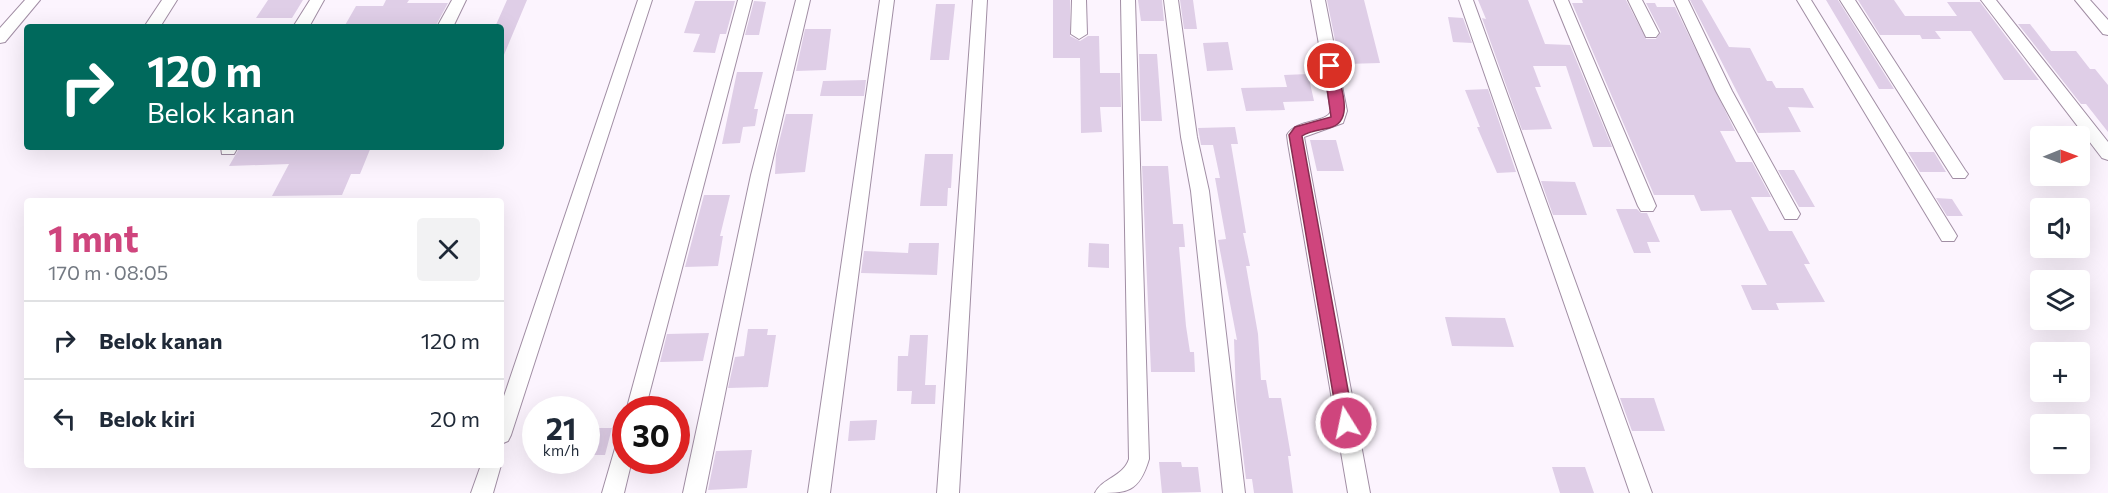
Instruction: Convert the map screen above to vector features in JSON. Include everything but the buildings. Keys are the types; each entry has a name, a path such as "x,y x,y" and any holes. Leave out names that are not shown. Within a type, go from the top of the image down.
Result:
{"street":[{"path":"0,38 33,0"},
{"path":"154,24 170,0"},
{"path":"303,24 316,0"},
{"path":"447,24 459,0"},
{"path":"504,426 645,0"},
{"path":"639,396 745,0"},
{"path":"694,493 760,175 803,0"},
{"path":"819,493 887,0"},
{"path":"948,493 980,0"},
{"path":"1079,0 1079,34"},
{"path":"1106,493 1129,481 1136,471 1139,459 1128,0"},
{"path":"1171,0 1189,137 1200,191 1234,493"},
{"path":"1318,0 1339,111 1337,119 1329,124 1300,130 1295,135 1359,493"},
{"path":"1466,0 1641,493"},
{"path":"1561,0 1647,206"},
{"path":"1635,0 1652,33"},
{"path":"1680,0 1724,91 1791,214"},
{"path":"1804,0 1948,236"},
{"path":"1847,0 1959,174"},
{"path":"1988,0 2108,154"},
{"path":"2082,0 2108,30"},
{"path":"482,493 490,468"},
{"path":"613,493 618,474"}],"route":[{"path":"1330,66 1339,111 1337,119 1329,124 1300,130 1295,135 1346,423"}]}
